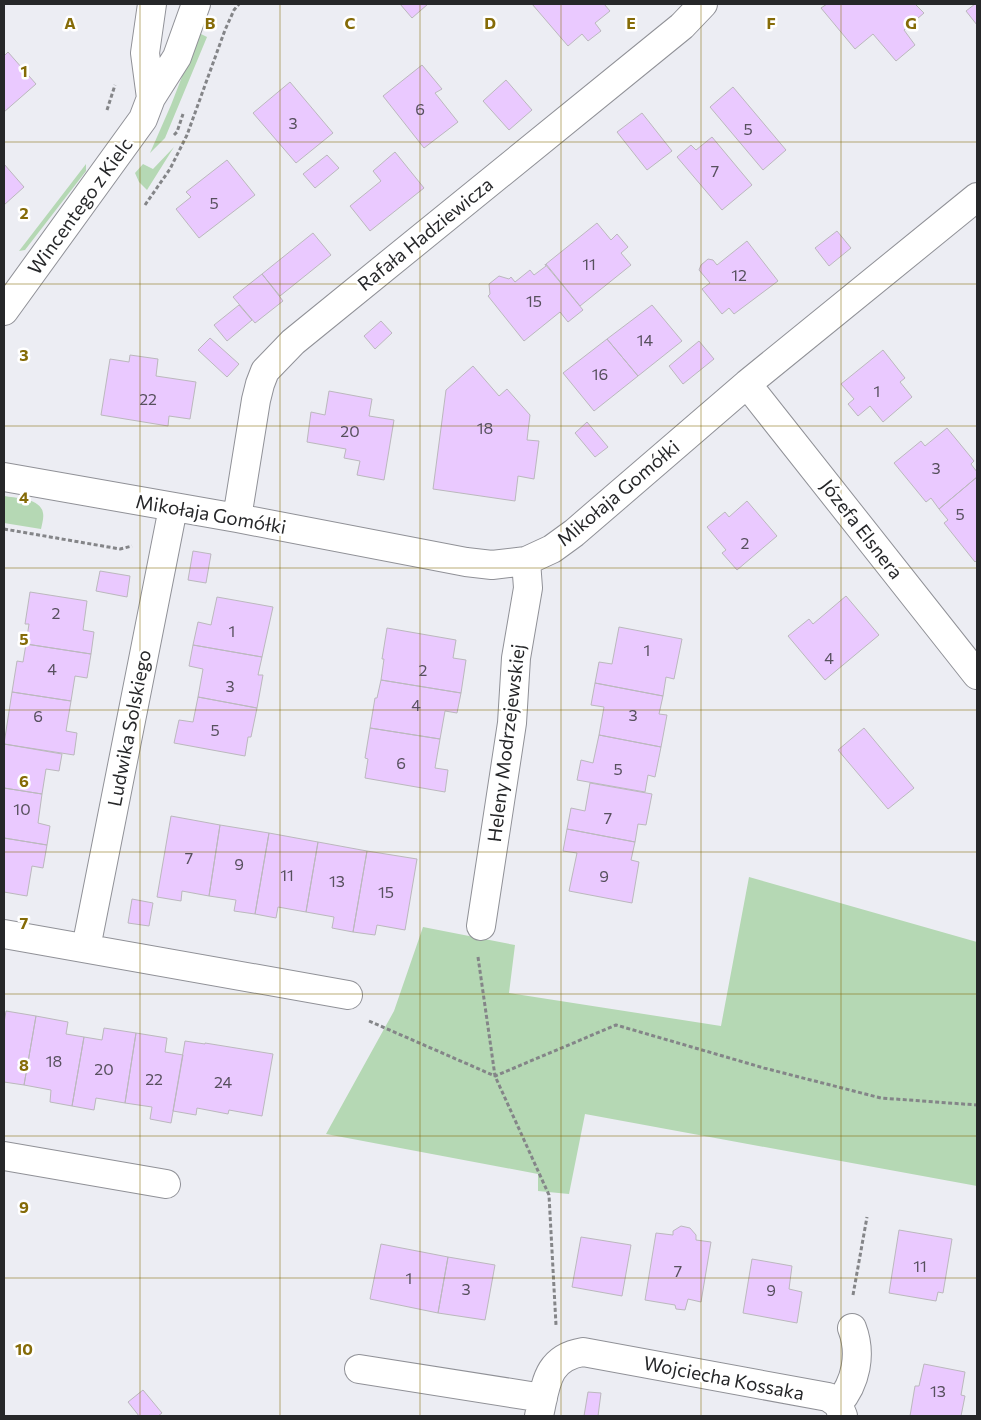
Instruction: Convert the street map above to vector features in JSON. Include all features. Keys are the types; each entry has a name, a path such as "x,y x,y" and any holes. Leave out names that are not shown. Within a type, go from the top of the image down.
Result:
{"street":[{"name":"Wincentego z Kielc","path":"151,98 145,53 152,4"},
{"name":"Wincentego z Kielc","path":"4,311 143,119 151,98 177,56 196,4"},
{"name":"Rafała Hadziewicza","path":"237,518 256,400 265,371 276,358 293,342 682,26 703,4"},
{"name":"Mikołaja Gomółki","path":"4,477 237,518 466,562 492,565 526,561 552,549 594,517 747,384 977,197"},
{"name":"Józefa Elsnera","path":"747,384 977,675"},
{"name":"Ludwika Solskiego","path":"86,948 173,508"},
{"name":"Heleny Modrzejewskiej","path":"481,926 512,723 516,658 528,588 526,561"},
{"path":"4,934 338,993"},
{"path":"4,1156 166,1184"},
{"path":"840,1410 852,1384 858,1352 852,1328"},
{"name":"Wojciecha Kossaka","path":"554,1365 573,1354 584,1352 596,1353 828,1397 840,1410"},
{"path":"359,1369 541,1407 548,1378 554,1365"}],"path":[{"path":"145,205 170,170 187,135 225,30 234,10 239,4"},
{"path":"106,112 116,78"},
{"path":"4,529 120,549 135,546"},
{"path":"481,926 478,955 495,1076 549,1195 557,1341 554,1365"},
{"path":"338,993 363,1019 495,1076 616,1025 764,1068 881,1098 977,1106"},
{"path":"852,1328 850,1311 866,1217"}],"green space":[{"path":"199,33 207,37 165,138 150,153 171,105"},
{"path":"174,147 147,190 139,182 135,173 143,164 153,169"},
{"path":"86,164 86,171 25,250 19,251"},
{"path":"4,496 38,504 43,513 41,529 4,523"},
{"path":"749,877 977,942 977,1186 585,1114 569,1194 538,1191 538,1174 326,1134 394,1011 423,927 515,945 509,993 721,1026"}],"building":[{"path":"400,4 428,4 412,18"},
{"path":"532,4 604,4 610,11 595,23 601,31 588,41 582,34 568,46"},
{"path":"827,4 915,4 924,13 904,30 915,45 896,61 873,34 855,49 821,8"},
{"path":"977,4 977,25 966,11"},
{"path":"8,52 36,84 4,112 4,56"},
{"path":"422,65 442,89 435,93 458,122 424,148 383,96"},
{"path":"506,80 532,110 509,130 483,101"},
{"path":"290,82 333,133 296,163 253,113"},
{"path":"733,87 786,150 763,170 710,107"},
{"path":"642,113 672,151 647,170 617,132"},
{"path":"712,137 752,185 722,210 677,157 691,145 696,150"},
{"path":"395,152 424,188 370,231 350,206 381,181 373,171"},
{"path":"327,155 339,168 315,188 303,174"},
{"path":"227,160 255,195 199,238 176,209 191,197 186,192"},
{"path":"4,164 24,187 4,205"},
{"path":"597,223 611,240 617,234 628,247 621,253 631,265 580,306 546,264"},
{"path":"837,231 851,248 829,266 815,248"},
{"path":"313,233 331,255 280,296 262,274"},
{"path":"747,241 778,281 734,314 729,308 722,314 702,289 710,283 699,270 701,265 708,259 713,260 717,265"},
{"path":"545,264 583,310 568,322 560,312 524,341 488,296 490,294 489,284 499,276 509,279 511,277 515,282 530,270 534,275 546,266"},
{"path":"262,274 283,301 255,323 233,297"},
{"path":"239,305 252,320 227,341 214,325"},
{"path":"652,305 682,341 638,376 607,339"},
{"path":"381,321 392,333 375,349 364,336"},
{"path":"210,338 239,364 227,377 198,350"},
{"path":"607,339 638,376 594,411 563,373"},
{"path":"699,341 714,359 683,384 669,366"},
{"path":"883,350 905,378 900,382 912,397 883,422 870,406 858,416 848,404 854,399 841,384"},
{"path":"130,355 158,359 156,376 196,382 190,419 169,416 168,426 101,415 110,359 129,362"},
{"path":"473,366 499,396 507,389 530,415 527,440 539,441 534,479 518,476 515,501 433,489 446,390"},
{"path":"329,391 372,399 369,416 394,420 384,480 357,475 360,461 344,458 346,449 307,442 311,412 325,415"},
{"path":"587,422 608,447 595,457 575,433"},
{"path":"947,428 974,461 971,464 977,472 977,477 939,509 931,498 926,502 894,463 921,441 925,446"},
{"path":"977,477 977,560 975,562 944,523 948,520 939,509"},
{"path":"747,501 777,536 737,570 722,553 726,550 707,527 725,512 729,517"},
{"path":"193,551 211,554 206,583 188,580"},
{"path":"100,571 130,576 127,597 96,591"},
{"path":"30,592 87,601 83,630 94,632 91,654 26,644 29,624 25,624"},
{"path":"846,596 879,635 825,680 788,636 809,619 813,624"},
{"path":"217,597 273,607 262,657 193,645 198,622 211,625"},
{"path":"619,627 682,639 674,679 666,677 663,696 595,683 599,662 612,664"},
{"path":"387,628 456,640 453,658 466,660 461,693 381,680"},
{"path":"26,644 91,654 87,678 75,676 71,701 12,692 17,661 23,662"},
{"path":"193,645 262,657 258,675 263,675 257,708 198,697 203,669 189,666"},
{"path":"381,680 461,693 457,713 445,711 440,739 370,728 375,698 377,698"},
{"path":"595,683 663,696 659,714 667,715 661,747 599,735 604,707 591,705"},
{"path":"12,692 71,701 66,731 77,733 74,755 4,744"},
{"path":"198,697 257,708 251,737 248,737 245,756 174,743 179,720 193,722"},
{"path":"370,728 440,739 435,768 448,770 445,792 365,778 368,759 365,758"},
{"path":"864,728 914,788 888,809 838,750"},
{"path":"599,735 661,747 655,777 648,775 645,792 577,780 581,760 593,763"},
{"path":"4,744 62,754 59,771 46,769 42,794 4,788"},
{"path":"590,783 652,794 646,825 638,824 635,842 567,829 571,808 585,811"},
{"path":"4,788 42,794 38,823 50,826 47,845 4,838"},
{"path":"171,816 220,825 209,896 182,891 181,901 157,897"},
{"path":"220,825 269,833 255,914 234,911 236,900 209,896"},
{"path":"567,829 635,842 631,860 639,862 632,903 569,891 577,853 563,851"},
{"path":"269,833 318,842 306,912 278,907 276,918 255,914"},
{"path":"4,838 47,845 43,868 32,866 27,896 4,892"},
{"path":"318,842 367,851 353,932 332,928 334,917 306,912"},
{"path":"367,851 417,859 405,930 377,925 375,935 353,932"},
{"path":"132,899 153,903 149,926 128,923"},
{"path":"6,1011 36,1016 24,1085 4,1082 4,1023"},
{"path":"36,1016 68,1022 66,1034 84,1037 72,1106 50,1102 51,1090 24,1085"},
{"path":"104,1028 136,1033 125,1103 96,1098 94,1110 72,1106 84,1037 102,1040"},
{"path":"136,1033 167,1038 165,1052 183,1055 171,1123 150,1119 152,1107 125,1103"},
{"path":"185,1041 273,1054 262,1116 229,1110 228,1114 197,1108 196,1115 173,1111"},
{"path":"681,1226 690,1228 696,1235 696,1240 711,1242 701,1302 688,1299 685,1310 676,1309 675,1305 645,1300 656,1233 673,1235 673,1231"},
{"path":"899,1230 952,1239 943,1293 938,1292 936,1301 889,1293"},
{"path":"581,1237 631,1245 622,1296 572,1287"},
{"path":"381,1244 448,1257 438,1313 370,1299"},
{"path":"448,1257 495,1265 485,1320 438,1313"},
{"path":"752,1259 792,1266 789,1289 802,1292 797,1323 743,1313"},
{"path":"924,1364 965,1372 961,1395 965,1396 961,1416 910,1416 915,1386 919,1386"},
{"path":"143,1390 162,1413 158,1416 139,1416 128,1402"},
{"path":"588,1392 601,1393 598,1416 584,1416"}]}
